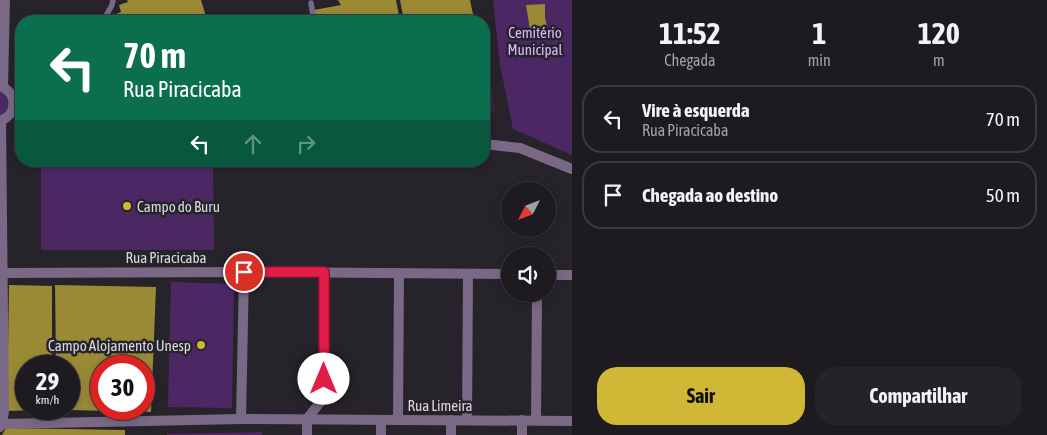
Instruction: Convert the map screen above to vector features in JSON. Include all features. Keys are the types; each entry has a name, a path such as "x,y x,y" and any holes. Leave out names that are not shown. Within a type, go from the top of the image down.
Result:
{"street":[{"path":"5,0 1,86 8,90 15,98"},
{"path":"1,426 4,411 1,121 15,113"},
{"path":"490,145 520,148 572,169"},
{"path":"241,419 244,272"},
{"path":"307,435 307,420 325,396 324,272"},
{"name":"Rua Piracicaba","path":"3,273 324,272 501,274"},
{"path":"398,420 399,273"},
{"path":"467,420 468,274"},
{"path":"556,275 572,275"},
{"path":"536,420 537,302"},
{"name":"Rua Limeira","path":"1,426 241,419 572,421"},
{"path":"381,420 381,435"},
{"path":"451,420 451,435"},
{"path":"522,420 522,435"}],"lane":[{"path":"106,15 113,0"},
{"path":"311,3 313,15"}],"shaded area":[{"path":"490,76 496,112 490,112"}],"green space":[{"name":"Cemitério Municipal","path":"493,0 572,0 572,155 513,129 500,65"},
{"path":"0,91 7,97 9,103 6,110 0,116"},
{"name":"Campo do Buru","path":"41,167 213,167 214,250 41,250"},
{"name":"Campo Alojamento Unesp","path":"171,282 234,284 232,408 168,407"},
{"path":"262,432 262,435 167,435 167,434"}],"building":[{"path":"127,0 201,0 206,15 114,15 121,12 119,5 128,2"},
{"path":"338,0 396,0 399,15 315,15 314,10 341,5"},
{"path":"400,0 470,0 473,15 403,15"},
{"path":"545,4 545,18 549,35 531,36 526,5"},
{"path":"9,285 52,286 52,355 15,355 15,411 7,411"},
{"path":"55,285 156,287 153,355 90,355 90,411 80,410 80,355 56,355"},
{"path":"6,428 125,430 125,435 2,435"}],"place":[{"name":"Campo do Buru","path":"127,206"},
{"name":"Campo Alojamento Unesp","path":"201,345"}],"route":[{"path":"244,272 324,272 324,379"}]}
